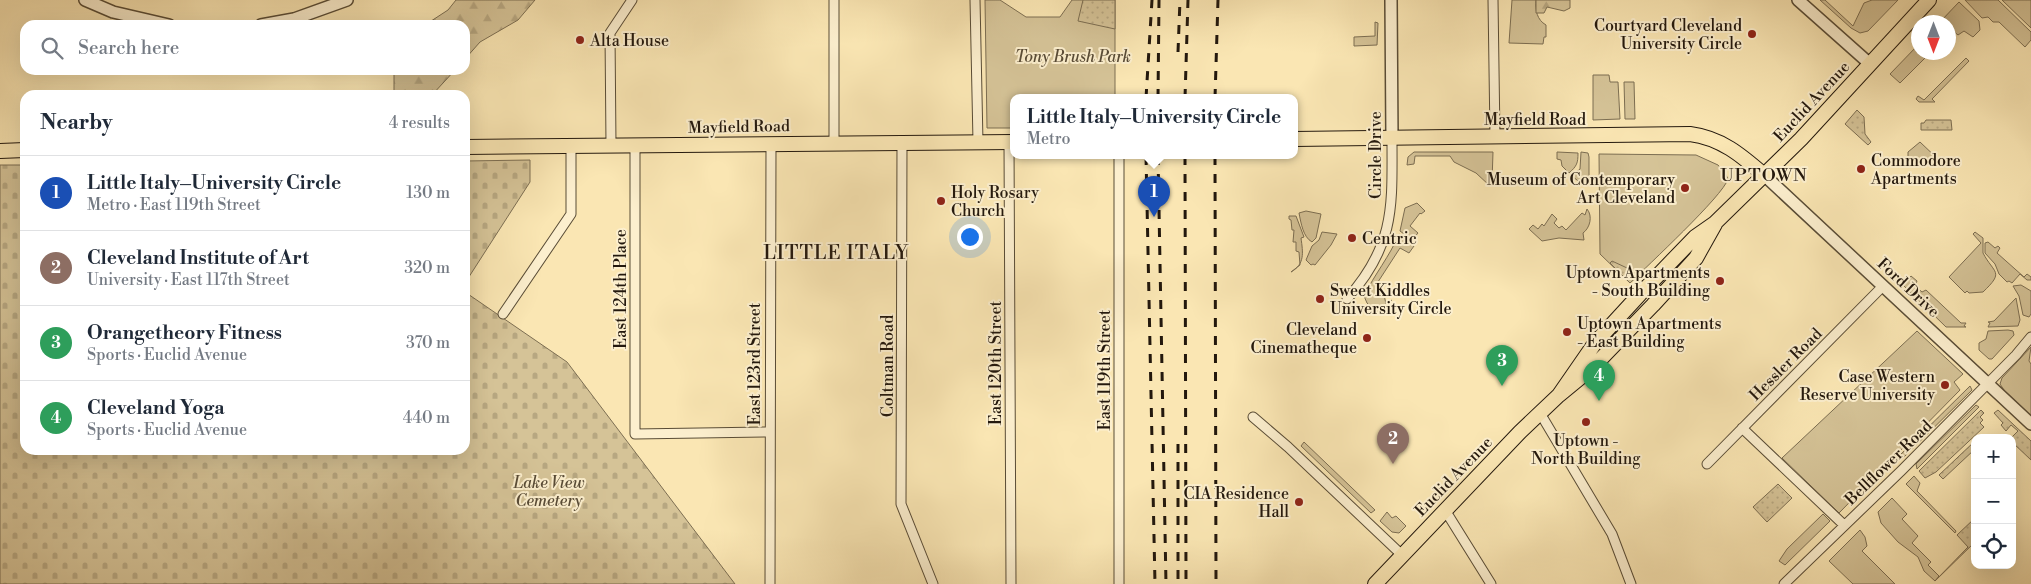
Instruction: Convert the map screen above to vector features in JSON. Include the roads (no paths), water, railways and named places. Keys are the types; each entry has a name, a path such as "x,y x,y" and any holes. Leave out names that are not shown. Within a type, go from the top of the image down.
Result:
{"main road":[{"name":"Euclid Avenue","path":"1376,584 1445,510 1559,395 1595,343 1695,237 1715,223 1801,139 1929,0"},
{"name":"Mayfield Road","path":"1298,139 1690,134 1702,136 1726,145 1764,175"},
{"name":"Mayfield Road","path":"470,147 1010,142"},
{"path":"0,150 20,150"}],"street":[{"path":"85,0 113,12 147,20"},
{"path":"288,20 347,0"},
{"path":"611,145 610,33 632,0"},
{"path":"834,0 834,143"},
{"path":"975,0 978,142"},
{"name":"Circle Drive","path":"1348,298 1373,263 1389,225 1392,199 1391,0"},
{"path":"1493,0 1495,137"},
{"path":"1798,0 1870,64"},
{"name":"Coltman Road","path":"902,142 901,504 933,584"},
{"name":"East 123rd Street","path":"770,584 771,143"},
{"name":"East 124th Place","path":"635,145 636,434 769,432"},
{"path":"503,314 571,214 572,146"},
{"name":"East 120th Street","path":"1012,159 1012,584"},
{"name":"East 119th Street","path":"1119,159 1119,584"},
{"name":"Ford Drive","path":"1764,175 2031,424"},
{"name":"Hessler Road","path":"1707,464 1883,286"},
{"name":"Bellflower Road","path":"1784,584 1902,470 2031,337"},
{"path":"1540,413 1612,534 1631,584"},
{"path":"1253,417 1288,447 1402,556"},
{"path":"1742,428 1844,526"},
{"path":"1445,510 1492,584"}],"railway":[{"path":"1146,94 1152,0"},
{"path":"1158,94 1159,0"},
{"path":"1178,52 1180,0"},
{"path":"1185,94 1188,0"},
{"path":"1215,94 1218,0"},
{"path":"1146,159 1155,584"},
{"path":"1158,159 1166,584"},
{"path":"1185,159 1186,584"},
{"path":"1215,159 1216,584"},
{"path":"1178,444 1178,584"}],"place":[{"name":"Courtyard Cleveland University Circle","path":"1752,34"},
{"name":"Alta House","path":"580,40"},
{"name":"Commodore Apartments","path":"1861,169"},
{"name":"Museum of Contemporary Art Cleveland","path":"1685,188"},
{"name":"Holy Rosary Church","path":"941,201"},
{"name":"Little Italy–University Circle","path":"1154,217"},
{"name":"Centric","path":"1352,238"},
{"name":"Uptown Apartments - South Building","path":"1720,281"},
{"name":"Sweet Kiddles University Circle","path":"1320,299"},
{"name":"Uptown Apartments - East Building","path":"1567,332"},
{"name":"Cleveland Cinematheque","path":"1367,338"},
{"name":"Case Western Reserve University","path":"1945,385"},
{"name":"Orangetheory Fitness","path":"1502,386"},
{"name":"Cleveland Yoga","path":"1599,401"},
{"name":"Uptown - North Building","path":"1586,422"},
{"name":"Cleveland Institute of Art","path":"1393,464"},
{"name":"CIA Residence Hall","path":"1299,502"}],"district":[{"name":"UPTOWN","path":"1764,175"},
{"name":"LITTLE ITALY","path":"836,252"}],"park label":[{"name":"Tony Brush Park","path":"1073,56"},
{"name":"Lake View Cemetery","path":"549,491"}]}
